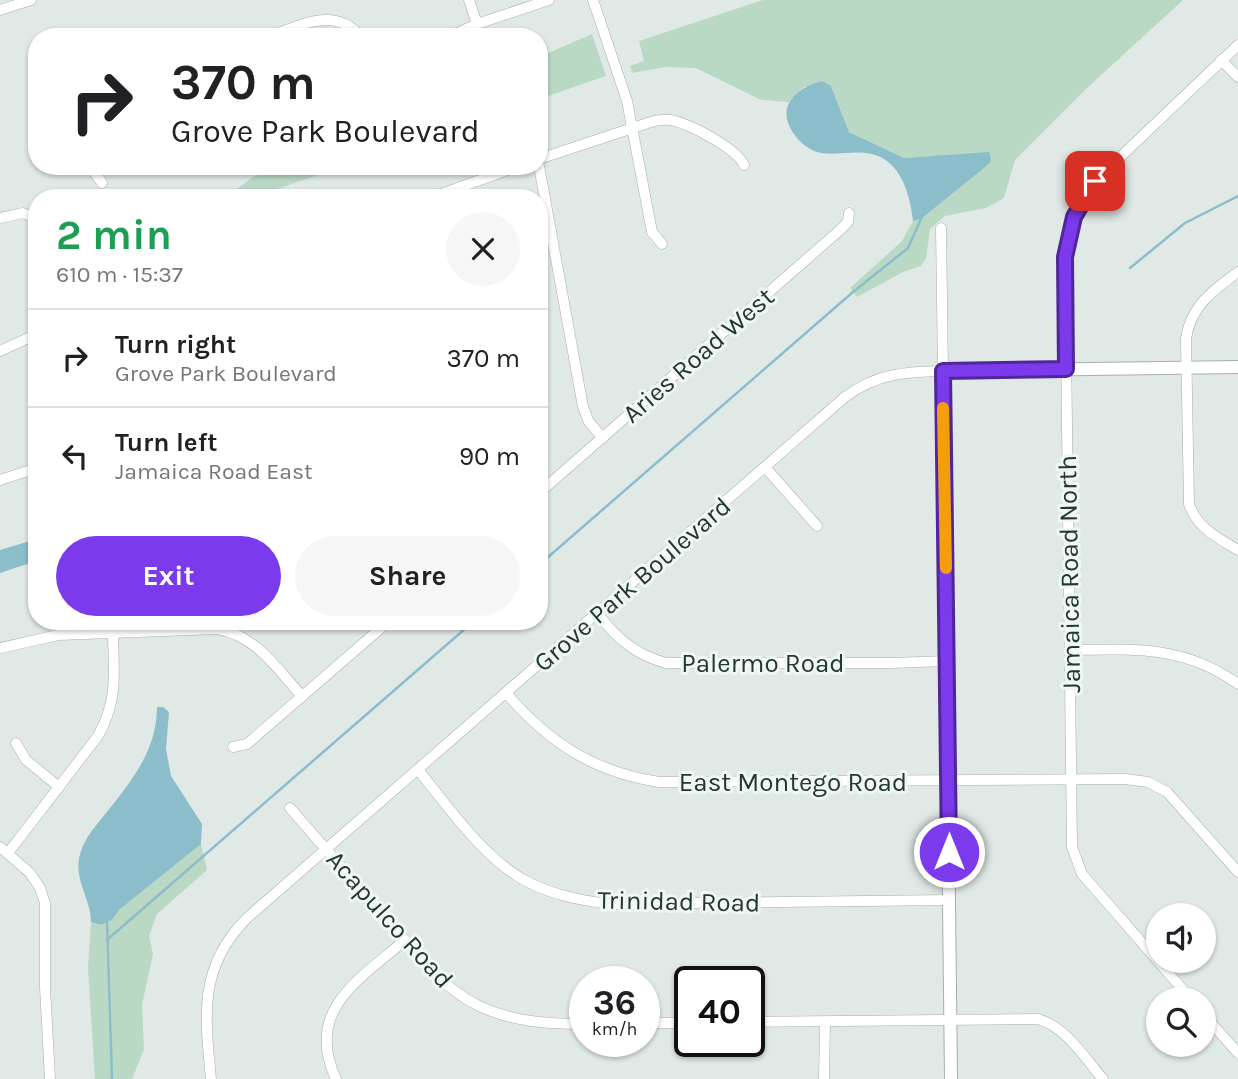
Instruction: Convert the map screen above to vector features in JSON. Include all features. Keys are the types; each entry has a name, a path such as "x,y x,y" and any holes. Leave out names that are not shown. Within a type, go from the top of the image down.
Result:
{"street":[{"path":"0,10 31,0"},
{"path":"468,0 478,24"},
{"path":"469,28 548,0"},
{"path":"593,0 627,101 652,232 662,244"},
{"path":"295,28 330,19 352,28"},
{"name":"Jamaica Road North","path":"1181,987 1082,874 1072,847 1065,257 1069,236 1083,199 1108,166 1238,45"},
{"path":"1221,60 1238,77"},
{"path":"548,156 667,119 682,123 734,151 744,166"},
{"path":"94,175 102,183"},
{"path":"455,189 494,175"},
{"path":"0,218 23,213 28,215"},
{"name":"Aries Road West","path":"548,485 841,230 848,222 849,213"},
{"path":"548,215 583,407 589,422 603,438"},
{"path":"942,228 951,1079"},
{"path":"1238,272 1202,301 1188,324 1185,339 1189,504 1195,519 1203,528 1238,550"},
{"path":"0,351 28,338"},
{"name":"Grove Park Boulevard","path":"211,1079 208,995 213,968 234,931 859,387 875,379 896,374 943,371 1238,368"},
{"path":"765,467 817,526"},
{"path":"0,480 28,471"},
{"name":"Palermo Road","path":"598,614 627,646 666,663 947,661"},
{"path":"0,648 92,630"},
{"path":"50,1079 45,987 45,903 40,888 30,873 4,850 59,787 108,719 114,692 113,630"},
{"path":"235,630 257,646 302,696"},
{"path":"233,747 247,744 378,630"},
{"path":"1070,650 1135,649 1175,654 1209,667 1238,684"},
{"name":"East Montego Road","path":"506,693 528,718 551,738 580,757 635,778 683,783 1072,779 1131,779 1148,782 1172,797 1238,872"},
{"path":"16,743 26,760 59,787"},
{"name":"Trinidad Road","path":"418,770 490,855 506,869 526,881 566,897 608,904 949,900"},
{"name":"Acapulco Road","path":"290,807 405,940 454,991 477,1006 519,1019 569,1024"},
{"path":"336,1079 326,1047 327,1026 334,1007 346,991 405,940"},
{"path":"765,1022 1038,1019 1051,1023 1063,1033 1103,1079"},
{"path":"824,1079 825,1022"},
{"path":"1216,1028 1238,1053"}],"green space":[{"path":"763,0 1183,0 1087,88 1015,160 1004,198 986,208 945,216 930,229 926,258 921,266 903,272 857,297 850,288 902,241 913,221 921,219 989,164 989,153 904,158 849,132 831,86 804,87 789,102 761,100 696,68 666,67 632,73 630,66 644,61 639,41"},
{"path":"592,34 606,76 548,96 548,53"},
{"path":"318,175 277,189 237,189 253,177"},
{"path":"201,844 207,870 157,914 149,936 153,954 142,1005 144,1049 132,1079 95,1079 88,969 91,922 101,925 112,920 119,910"}],"water":[{"path":"822,81 831,86 849,132 904,158 989,152 989,164 921,219 913,221 908,196 891,164 869,153 829,154 813,151 793,132 787,116 791,100 805,88"},
{"path":"28,542 28,564 0,573 0,550"},
{"path":"157,707 163,707 169,712 166,749 171,776 202,824 201,844 119,910 112,920 101,925 91,922 79,875 80,853 91,832 122,792 147,753 156,723"}],"waterway":[{"path":"1130,268 1185,223 1238,196"},
{"path":"548,557 853,292 908,248 921,219"},
{"path":"108,939 464,630"},
{"path":"107,921 112,1079"}],"slow traffic":[{"path":"943,408 946,568"}],"route":[{"path":"949,852 943,371 1066,369 1065,257 1074,217 1095,181"}]}
